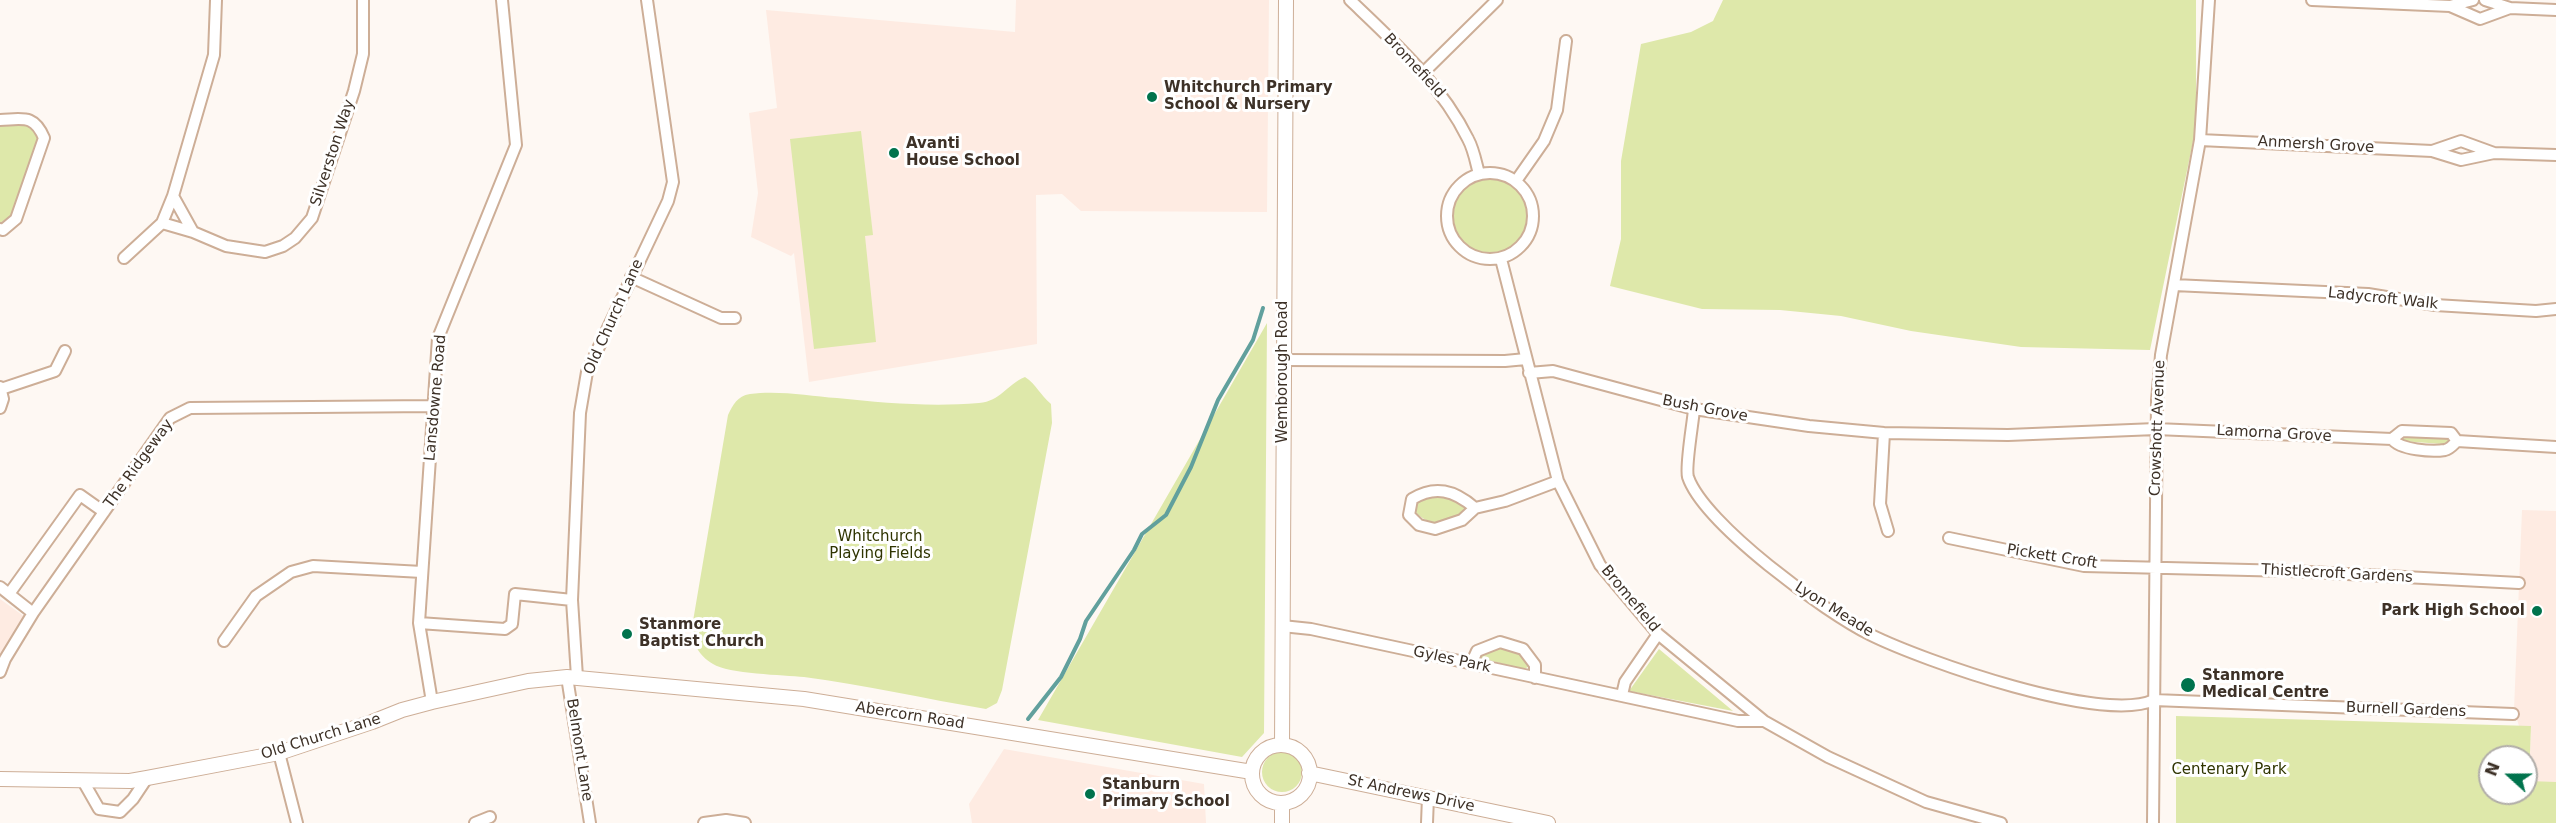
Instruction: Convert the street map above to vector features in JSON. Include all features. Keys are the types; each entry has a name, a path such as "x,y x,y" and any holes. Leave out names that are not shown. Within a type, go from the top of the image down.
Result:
{"street":[{"path":"124,258 162,223 173,196 214,55 216,0"},
{"name":"Silverston Way","path":"162,223 193,232 226,246 265,252 283,246 296,238 312,218 354,91 363,54 363,0"},
{"name":"Lansdowne Road","path":"432,702 419,623 438,338 516,145 502,0"},
{"name":"Old Church Lane","path":"0,779 130,781 147,778 279,753 402,710 432,702 528,681 572,677 572,600 580,413 587,372 668,201 673,182 647,0"},
{"name":"Wemborough Road","path":"1282,745 1286,0"},
{"name":"Bromefield","path":"1350,0 1423,73 1447,102 1469,141 1479,174"},
{"path":"1423,73 1497,0"},
{"name":"Crowshott Avenue","path":"2153,823 2156,429 2161,355 2200,140 2209,0"},
{"path":"2312,0 2450,6 2473,0"},
{"path":"2485,0 2510,8 2556,10"},
{"path":"2450,6 2480,19 2510,8"},
{"path":"1516,181 1544,141 1557,110 1566,41"},
{"path":"0,120 30,119 39,127 44,138 16,219 3,230 0,229"},
{"name":"Anmersh Grove","path":"2200,140 2432,151 2461,160 2494,153 2556,155"},
{"name":"Anmersh Grove","path":"2432,151 2461,141 2494,153"},
{"path":"1494,172 1516,181 1527,194 1532,207 1533,220 1527,240 1514,254 1501,259 1488,259 1469,254 1454,241 1447,223 1449,204 1457,187 1470,177 1479,174 1494,172"},
{"path":"173,196 193,232"},
{"name":"Bromefield","path":"1501,259 1558,481 1600,565 1658,634 1764,720 1828,757 1926,802 2001,823"},
{"path":"631,277 721,318 735,318"},
{"name":"Ladycroft Walk","path":"2174,285 2368,294 2435,305 2536,311 2556,309"},
{"path":"0,408 3,399 1,388 55,371 65,351"},
{"path":"1283,360 1505,361 1526,358"},
{"name":"Bush Grove","path":"1529,373 1553,371 1694,410 1809,426 1884,433 2008,435 2156,429"},
{"name":"The Ridgeway","path":"0,672 5,659 33,613 170,418 190,408 434,406"},
{"name":"Lyon Meade","path":"1694,410 1688,476 1704,506 1744,544 1797,588 1871,635 1973,676 2080,703 2144,705 2154,700"},
{"name":"Lamorna Grove","path":"2156,429 2392,439 2402,448 2443,450 2452,447 2457,441"},
{"name":"Lamorna Grove","path":"2392,439 2402,431 2422,431 2451,433 2457,441 2556,447"},
{"path":"1884,433 1880,504 1888,531"},
{"path":"1474,508 1463,498 1445,492 1427,490 1412,499 1409,515 1419,525 1435,528 1462,520 1474,508 1505,501 1558,481"},
{"path":"33,613 4,591 80,495 104,512"},
{"name":"Pickett Croft","path":"1949,538 2084,566 2155,566"},
{"path":"224,641 256,596 291,572 313,566 422,572"},
{"name":"Thistlecroft Gardens","path":"2155,566 2520,583"},
{"path":"419,623 505,629 512,624 515,594 572,600"},
{"name":"Gyles Park","path":"1282,626 1311,629 1738,721 1764,720"},
{"path":"1622,695 1625,682 1658,634"},
{"path":"1471,664 1477,651 1500,642 1523,649 1535,665 1535,678"},
{"name":"Abercorn Road","path":"572,677 804,699 1252,772"},
{"name":"Belmont Lane","path":"572,677 590,823"},
{"name":"Burnell Gardens","path":"2154,700 2513,714"},
{"path":"1282,745 1300,752 1306,759 1309,773 1307,786 1302,794 1282,803 1262,796 1256,790 1252,772 1258,755 1265,749 1282,745"},
{"path":"279,753 297,823"},
{"name":"St Andrews Drive","path":"1309,773 1548,823"},
{"path":"83,781 99,809 120,812 134,799 147,778"},
{"path":"1427,823 1428,797"},
{"path":"1282,803 1282,823"},
{"path":"475,823 490,817"},
{"path":"704,823 726,820 745,823"}],"shaded area":[{"name":"Avanti House School","path":"1016,0 1269,0 1267,212 1081,211 1062,194 1036,195 1037,344 809,382 794,253 791,256 751,237 758,193 749,113 777,108 766,10 1015,32"},
{"name":"Park High School","path":"2522,510 2556,511 2556,782 2538,782 2538,745 2530,745 2531,727 2519,726 2514,710"},
{"path":"0,599 25,617 0,664"},
{"name":"Stanburn Primary School","path":"1004,749 1204,784 1206,823 972,823 969,804"}],"green space":[{"path":"1723,0 2196,0 2196,127 2150,350 2021,347 1911,331 1841,316 1780,310 1702,309 1610,286 1621,239 1621,161 1641,44 1691,32 1713,21"},
{"path":"0,124 28,124 38,137 14,214 0,223"},
{"path":"861,131 873,235 865,236 876,342 814,349 790,139"},
{"path":"1490,178 1505,181 1517,189 1525,201 1528,216 1525,231 1517,243 1505,251 1490,254 1475,251 1463,243 1455,231 1452,216 1455,201 1463,189 1475,181"},
{"path":"1267,323 1264,733 1242,757 1038,720"},
{"name":"Whitchurch Playing Fields","path":"1025,377 1051,404 1052,423 1002,690 997,703 986,709 827,680 731,670 713,664 700,653 695,644 692,627 728,415 739,399 750,394 771,393 908,404 979,403 993,399"},
{"path":"2400,436 2442,436 2448,438 2448,442 2442,444 2402,441"},
{"path":"1443,492 1469,507 1460,519 1442,524 1430,522 1415,511 1416,500"},
{"path":"1499,647 1520,654 1529,664 1528,667 1524,669 1480,658 1481,653"},
{"path":"1659,649 1733,711 1629,691"},
{"name":"Centenary Park","path":"2176,716 2531,726 2530,745 2478,745 2478,805 2538,805 2538,781 2556,782 2556,823 2176,823"},
{"path":"1282,752 1290,753 1296,758 1301,764 1301,780 1296,786 1290,791 1282,792 1274,791 1268,786 1263,780 1262,772 1263,764 1268,758 1274,753"}],"waterway":[{"path":"1028,719 1061,677 1080,639 1086,621 1134,550 1142,534 1166,515 1191,467 1218,400 1253,340 1263,308"}],"place":[{"name":"Whitchurch Primary School & Nursery","path":"1152,97"},
{"name":"Avanti House School","path":"894,153"},
{"name":"Park High School","path":"2537,611"},
{"name":"Stanmore Baptist Church","path":"627,634"},
{"name":"Stanmore Medical Centre","path":"2188,685"},
{"name":"Stanburn Primary School","path":"1090,794"}]}
